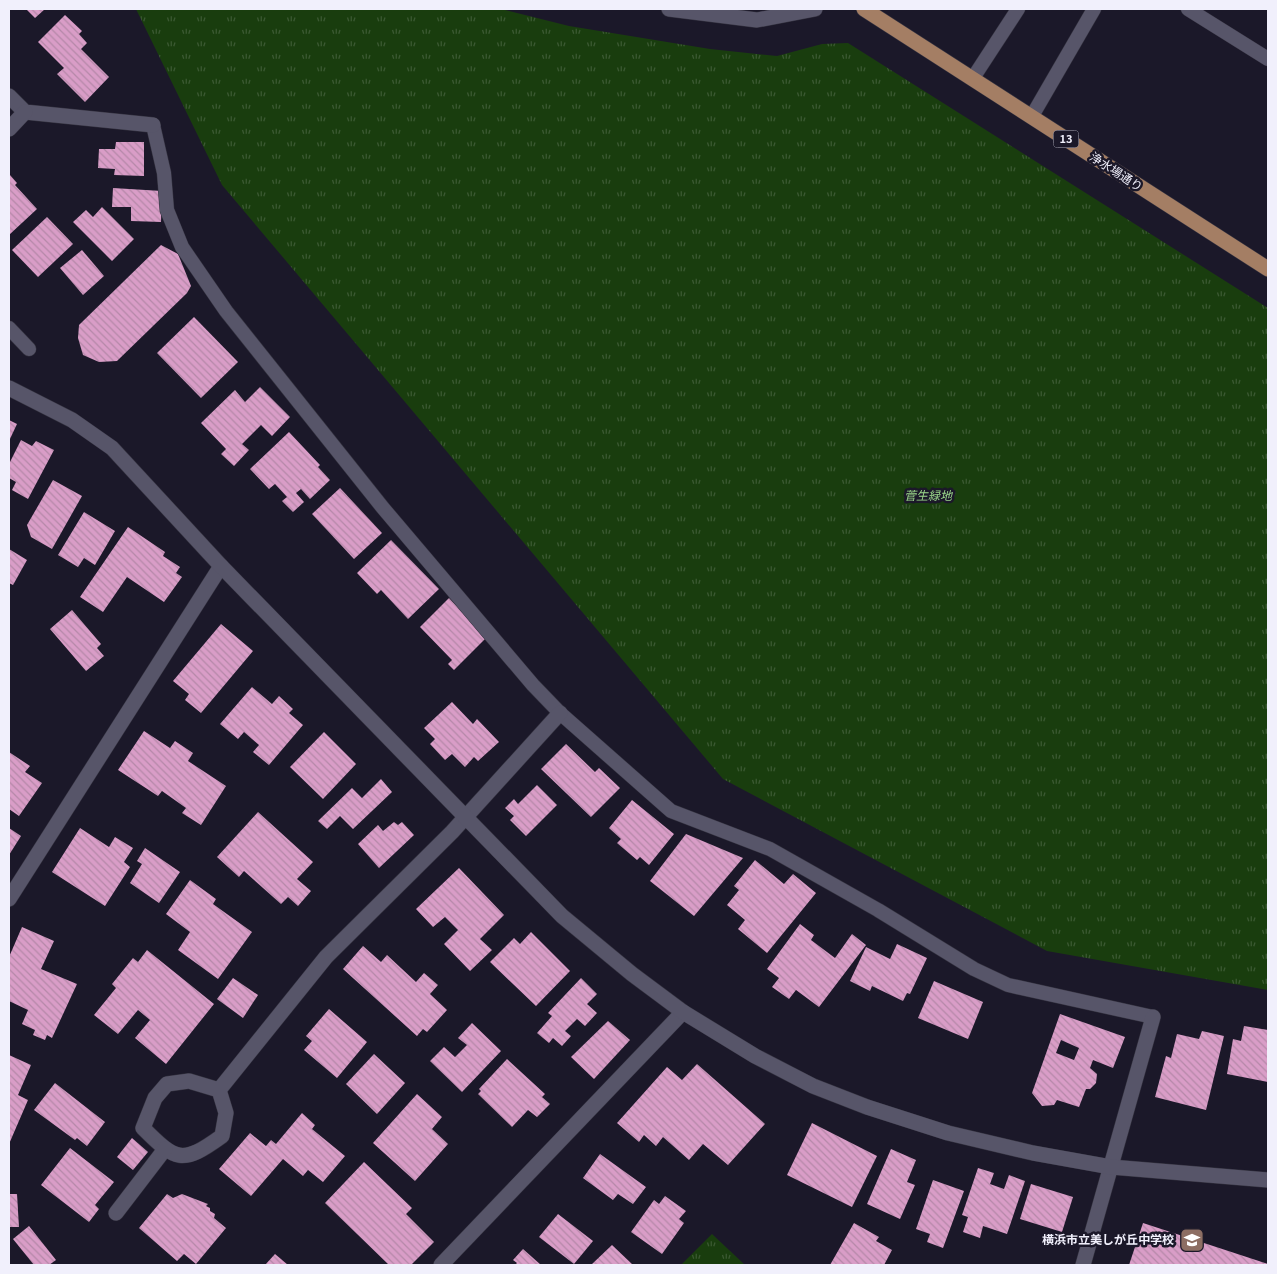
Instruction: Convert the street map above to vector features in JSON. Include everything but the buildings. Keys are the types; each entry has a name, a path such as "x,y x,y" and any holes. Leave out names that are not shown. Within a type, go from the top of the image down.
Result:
{"main road":[{"name":"浄水場通り","path":"864,9 1268,269"}],"street":[{"path":"670,9 757,20 815,9"},
{"path":"9,96 25,112 153,125"},
{"path":"9,129 25,112"},
{"path":"9,388 72,420 112,448 221,566 562,916 632,974 683,1012 755,1056 813,1086 867,1107 967,1138 1033,1153 1111,1167 1268,1180"},
{"path":"9,899 221,566"},
{"path":"218,1090 326,958 466,817 560,713"},
{"path":"441,1265 683,1012"},
{"path":"1083,1265 1153,1017"},
{"path":"189,1081 218,1090 226,1113 222,1136 198,1153 177,1157 165,1150 143,1128 155,1098 167,1084 189,1081"},
{"path":"116,1213 165,1150"}],"lane":[{"path":"972,78 1018,9"},
{"path":"1032,116 1094,9"},
{"path":"1188,9 1268,59"},
{"path":"153,125 164,173 167,210 182,247 226,311 383,508 533,685 560,713 671,811 770,849 878,910 974,969 1008,985 1153,1017"},
{"path":"9,328 29,349"}],"green space":[{"name":"菅生緑地","path":"136,9 501,9 569,26 710,49 777,56 822,44 848,43 1268,308 1268,990 1047,951 723,779 222,185"},
{"path":"712,1234 745,1265 681,1265"}],"place":[{"name":"横浜市立美しが丘中学校","path":"1192,1240"}]}
